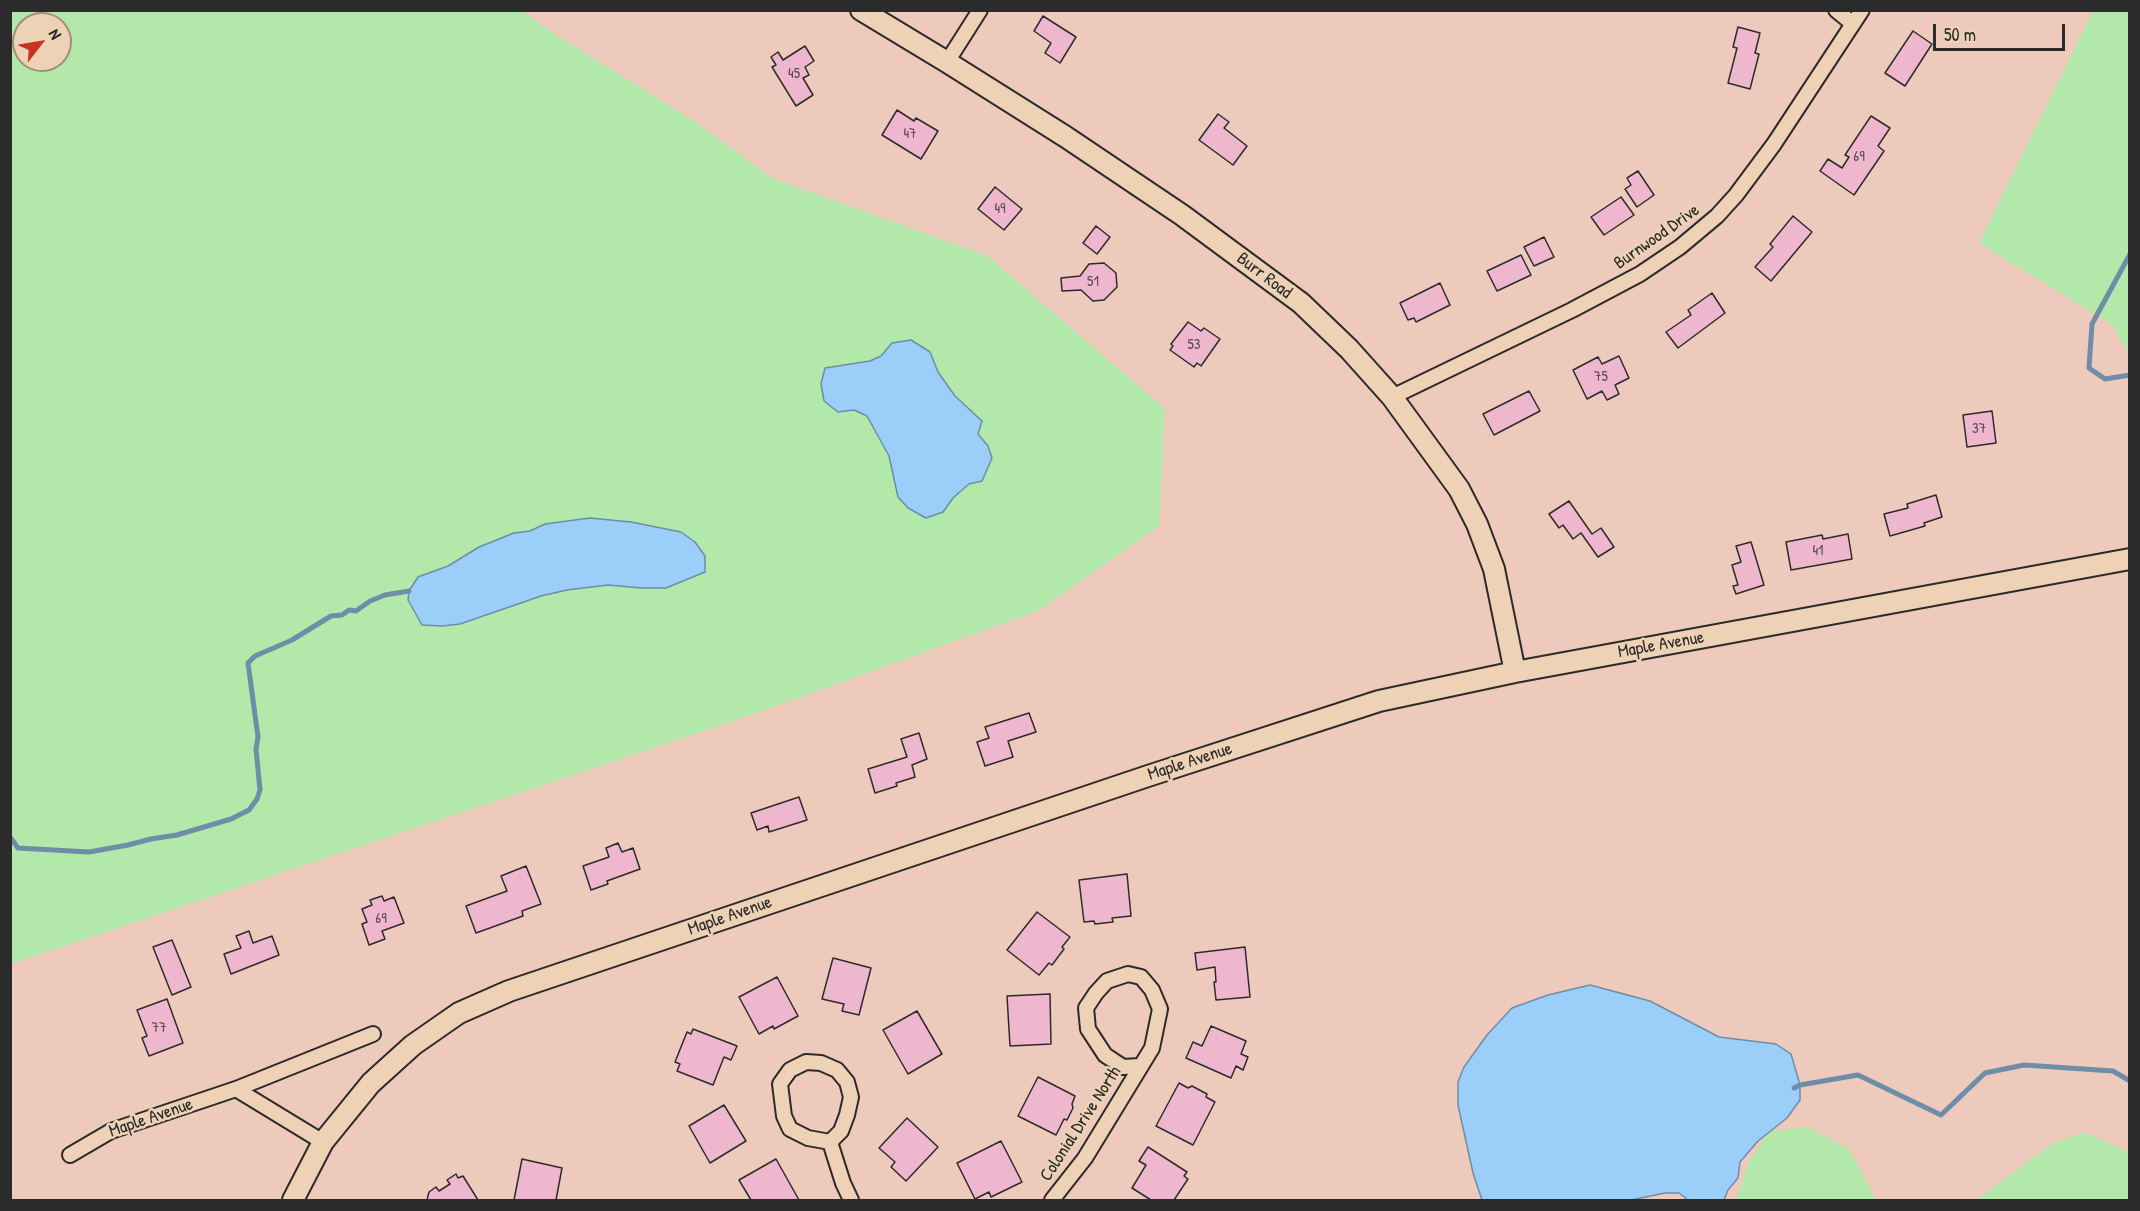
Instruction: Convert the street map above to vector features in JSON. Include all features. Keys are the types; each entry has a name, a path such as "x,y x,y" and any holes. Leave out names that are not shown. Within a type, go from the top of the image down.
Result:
{"street":[{"name":"Burr Road","path":"861,10 1066,137 1182,215 1300,303 1349,348 1392,397 1459,489 1477,524 1494,569 1515,672"},
{"path":"948,62 980,10"},
{"path":"1836,10 1853,24"},
{"name":"Burnwood Drive","path":"1392,397 1572,310 1640,274 1680,247 1717,216 1736,195 1774,144 1862,10"},
{"name":"Maple Avenue","path":"293,1200 323,1142 371,1083 413,1045 459,1013 509,991 1379,701 1515,672 2130,560"},
{"name":"Colonial Drive North","path":"1052,1200 1085,1158 1152,1047 1160,1008 1152,990 1141,977 1128,974 1107,981 1096,993 1086,1008 1088,1029 1105,1054 1123,1067 1140,1066"},
{"name":"Maple Avenue","path":"70,1155 111,1131 236,1089 373,1034"},
{"path":"806,1062 821,1063 837,1070 847,1082 851,1098 847,1115 841,1131 830,1142 808,1138 790,1129 784,1116 780,1084 790,1070 806,1062"},
{"path":"236,1089 323,1142"},
{"path":"830,1142 851,1200"}],"green space":[{"path":"10,11 522,11 556,35 694,121 772,178 988,256 1165,409 1159,526 1040,610 754,714 11,964"},
{"path":"2093,11 2129,11 2129,354 2111,324 1979,243"},
{"path":"1807,1127 1849,1149 1876,1200 1736,1200 1748,1164 1768,1132"},
{"path":"2084,1132 2129,1152 2129,1200 1976,1200 2052,1144"}],"water":[{"path":"911,340 930,352 938,372 955,396 982,421 978,434 988,446 992,458 982,481 969,484 953,498 943,512 926,518 908,508 898,497 889,456 867,416 854,410 838,412 824,401 821,384 825,368 870,361 881,356 892,343"},
{"path":"590,518 631,522 681,532 695,542 705,556 705,572 666,588 608,585 567,590 541,596 460,624 442,626 422,625 408,600 409,591 418,577 448,566 479,547 545,524"},
{"path":"1590,985 1650,1001 1719,1037 1776,1044 1791,1054 1800,1085 1800,1100 1787,1118 1758,1141 1740,1162 1738,1178 1728,1190 1724,1200 1688,1200 1679,1193 1665,1193 1631,1200 1482,1200 1473,1173 1458,1105 1458,1082 1464,1067 1487,1035 1512,1008 1548,995"}],"building":[{"path":"1043,16 1076,37 1060,63 1045,53 1051,43 1034,31"},
{"path":"1738,27 1760,33 1755,53 1759,54 1750,89 1728,83 1737,48 1733,47"},
{"path":"1913,31 1932,44 1905,86 1885,73"},
{"path":"805,46 814,61 805,67 809,75 803,78 813,95 796,106 772,67 776,65 771,57 778,52 783,60"},
{"path":"897,110 914,121 916,118 938,131 921,159 882,135"},
{"path":"1218,114 1229,122 1224,128 1247,146 1233,165 1199,140"},
{"path":"1871,116 1890,128 1878,146 1884,151 1854,195 1820,171 1828,159 1842,168 1849,157 1845,155"},
{"path":"1638,171 1654,195 1637,207 1625,189 1631,185 1627,178"},
{"path":"995,187 1022,209 1004,230 978,209"},
{"path":"1621,197 1634,215 1604,235 1591,217"},
{"path":"1793,216 1812,232 1771,281 1755,267 1773,247 1770,244"},
{"path":"1096,226 1110,237 1097,254 1083,243"},
{"path":"1544,237 1554,257 1534,266 1524,247"},
{"path":"1521,255 1531,275 1497,291 1487,271"},
{"path":"1104,263 1116,273 1117,287 1104,300 1093,301 1081,290 1062,291 1061,278 1080,276 1089,264"},
{"path":"1440,283 1450,305 1416,322 1414,318 1408,320 1400,303"},
{"path":"1712,293 1725,313 1678,348 1666,332 1691,315 1688,310"},
{"path":"1188,322 1201,331 1204,328 1220,339 1201,366 1197,363 1194,367 1170,350 1173,346 1171,344"},
{"path":"1619,356 1629,378 1615,385 1619,394 1607,400 1602,391 1587,399 1573,370 1598,357 1602,364"},
{"path":"1529,391 1540,411 1494,435 1483,414"},
{"path":"1992,411 1996,443 1967,447 1963,415"},
{"path":"1936,495 1942,517 1924,523 1925,526 1890,536 1884,514 1908,508 1907,504"},
{"path":"1569,501 1592,534 1601,528 1614,547 1598,557 1581,533 1573,539 1563,525 1559,528 1549,514"},
{"path":"1848,534 1852,559 1791,570 1786,542 1822,535 1823,539"},
{"path":"1751,542 1764,585 1736,594 1733,586 1738,585 1732,565 1741,562 1736,546"},
{"path":"1029,713 1036,732 1008,741 1013,757 985,766 977,742 989,738 985,727"},
{"path":"919,733 927,759 912,765 915,777 875,793 868,769 907,757 901,739"},
{"path":"799,797 807,820 769,832 768,826 757,830 751,813"},
{"path":"618,843 622,852 633,848 640,869 607,881 608,884 591,890 583,866 609,857 606,848"},
{"path":"526,866 541,904 522,911 523,916 476,933 466,906 507,891 501,876"},
{"path":"1127,874 1131,916 1112,918 1113,922 1095,924 1094,921 1084,922 1079,880"},
{"path":"382,896 384,901 394,897 404,923 382,931 385,939 369,945 362,924 367,922 362,909 372,905 370,900"},
{"path":"1037,912 1070,937 1052,965 1049,963 1039,975 1007,950"},
{"path":"249,931 253,943 272,936 279,955 231,974 224,954 241,948 236,936"},
{"path":"172,940 191,987 172,995 153,947"},
{"path":"1245,947 1250,997 1216,1000 1215,967 1197,970 1195,953"},
{"path":"833,958 871,968 859,1015 842,1011 844,1004 822,999"},
{"path":"777,977 798,1016 759,1034 739,997"},
{"path":"1050,994 1051,1044 1010,1046 1007,996"},
{"path":"167,999 183,1043 149,1056 142,1038 147,1036 137,1010"},
{"path":"917,1011 942,1054 908,1074 883,1030"},
{"path":"1211,1026 1246,1041 1241,1054 1248,1057 1243,1070 1236,1066 1231,1078 1186,1058 1193,1042 1202,1046"},
{"path":"693,1029 737,1046 731,1060 724,1057 713,1085 677,1071 680,1064 675,1062 687,1032 691,1034"},
{"path":"1038,1077 1075,1096 1073,1108 1056,1135 1018,1116"},
{"path":"1179,1083 1188,1088 1192,1086 1207,1094 1206,1097 1215,1102 1193,1145 1156,1126"},
{"path":"724,1105 746,1141 710,1163 689,1126"},
{"path":"907,1118 938,1147 906,1181 891,1167 895,1162 879,1148"},
{"path":"1001,1141 1022,1182 991,1197 989,1192 975,1199 957,1163"},
{"path":"1148,1147 1187,1172 1184,1176 1188,1179 1174,1200 1151,1200 1132,1188 1146,1165 1139,1161"},
{"path":"522,1159 562,1168 556,1200 514,1200"},
{"path":"776,1159 799,1200 751,1200 739,1180"},
{"path":"456,1174 458,1178 463,1176 478,1200 427,1200 429,1192 436,1187 439,1191 450,1184 447,1180"}],"waterway":[{"path":"2130,254 2092,324 2089,368 2105,379 2130,375"},
{"path":"10,837 18,848 89,852 177,835 231,819 249,810 260,790 256,749 258,737 248,663 255,656 292,640 331,616 342,615 349,610 356,611 370,601 385,595 409,591"},
{"path":"1794,1088 1858,1075 1941,1115 1985,1073 2024,1065 2113,1071 2130,1081"}]}
